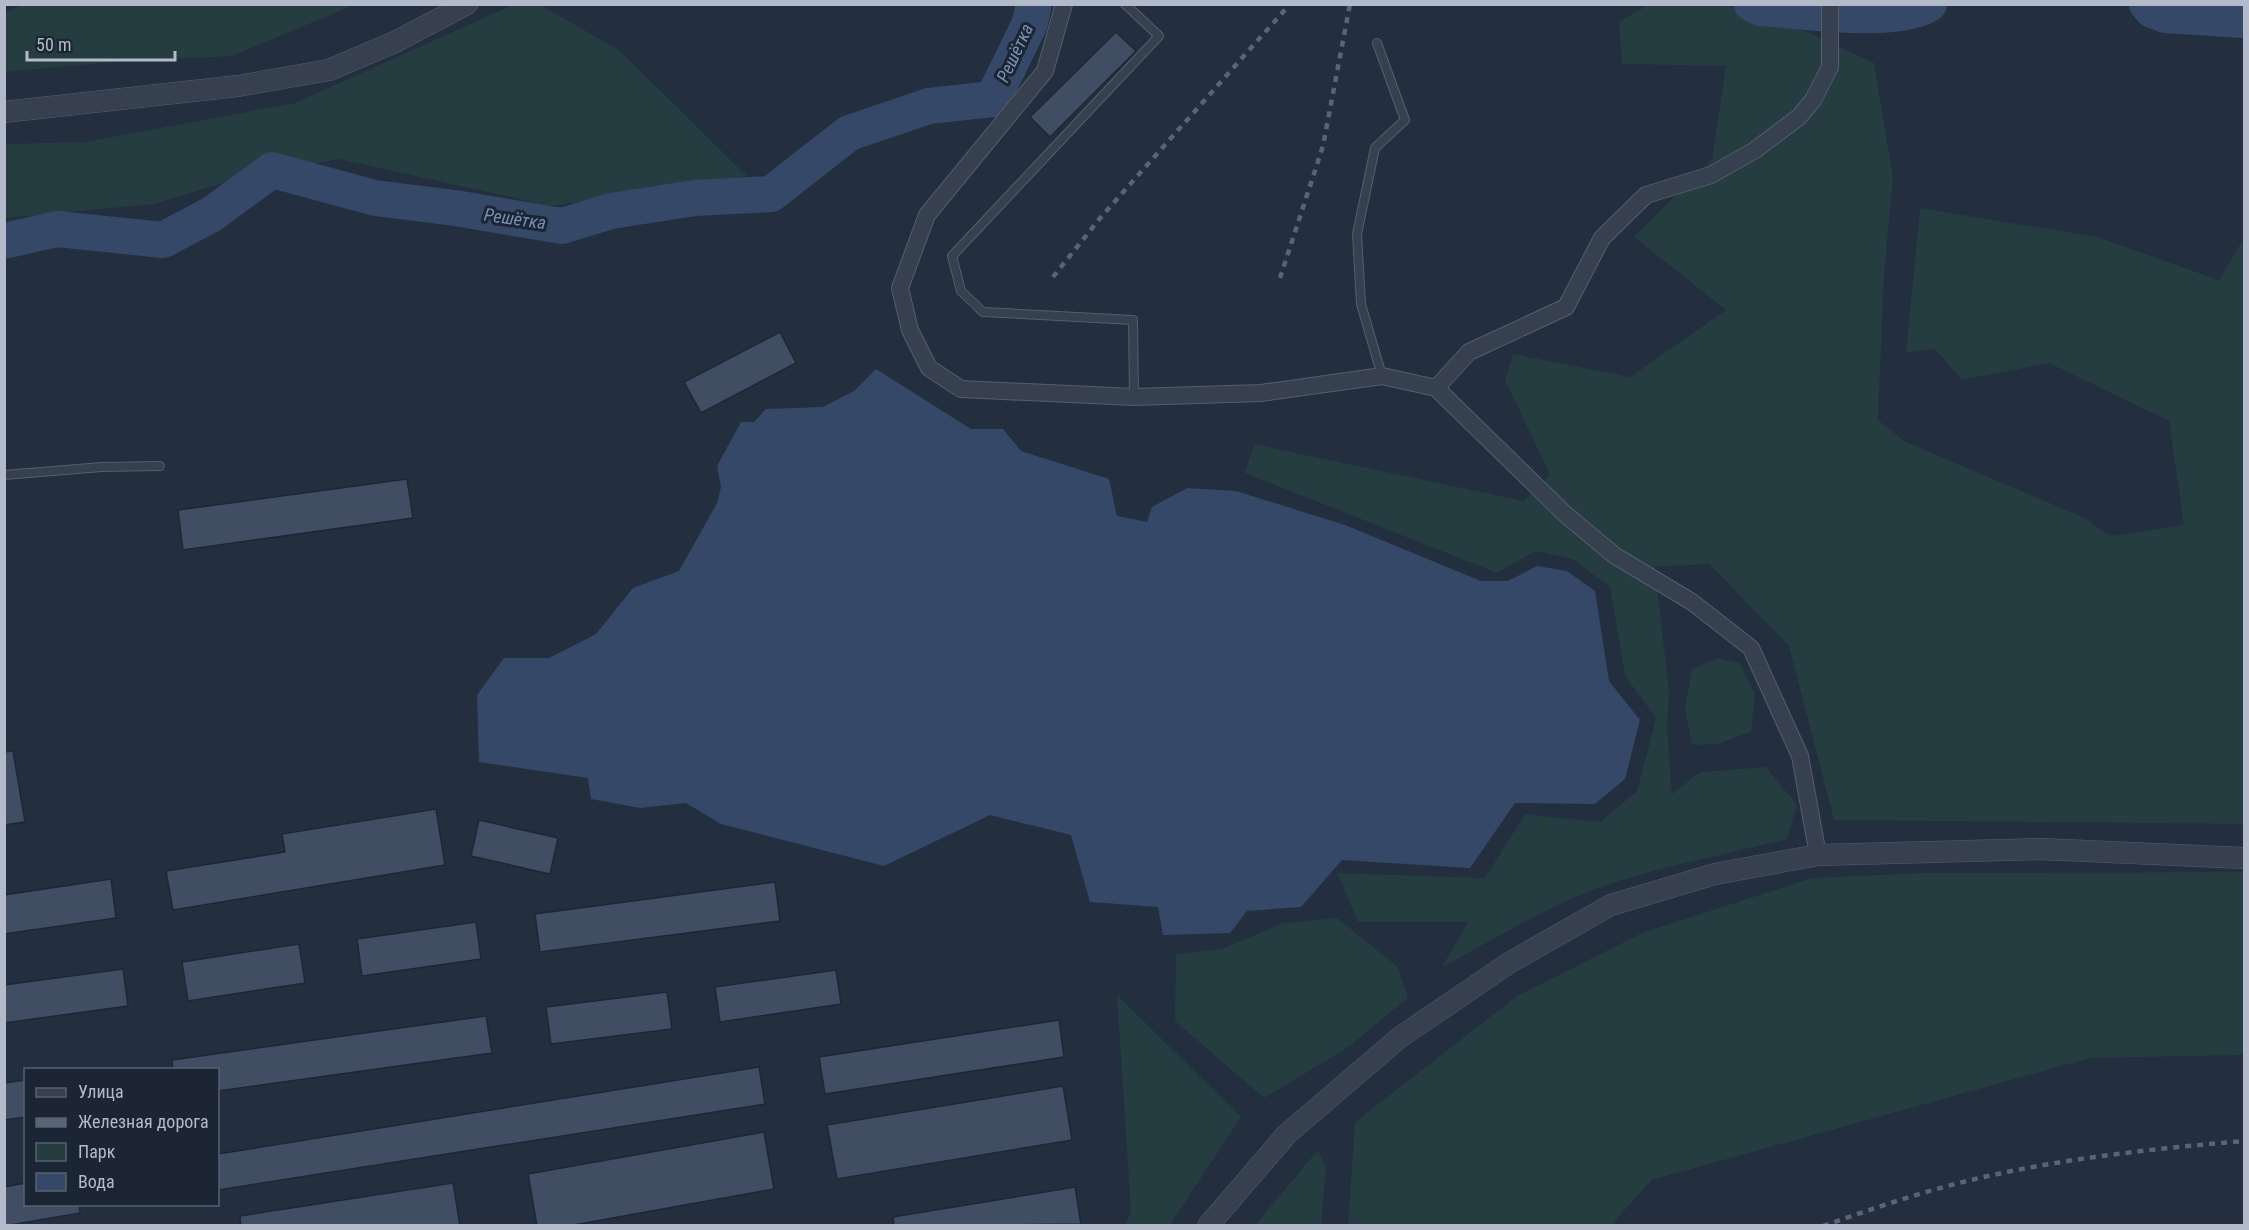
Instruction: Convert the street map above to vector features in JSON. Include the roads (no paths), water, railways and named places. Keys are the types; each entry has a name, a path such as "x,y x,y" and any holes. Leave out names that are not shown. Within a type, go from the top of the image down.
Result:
{"street":[{"path":"4,112 238,86 329,70 396,42 467,4"},
{"path":"1064,4 1045,71 927,216 900,288 909,330 929,368 961,389 1134,397 1261,393 1382,376 1436,387 1565,514 1614,555 1692,602 1751,648 1800,756 1818,855"},
{"path":"1436,387 1469,352 1566,307 1602,238 1646,195 1711,175 1755,150 1799,117 1824,82 1830,67 1830,4"},
{"path":"1208,1226 1295,1127 1399,1038 1509,963 1611,905 1715,874 1818,855 2041,849 2244,858"}],"lane":[{"path":"1125,4 1159,36 952,256 961,291 983,312 1133,320 1134,397"},
{"path":"1377,43 1405,120 1376,148 1357,234 1361,304 1382,376"},
{"path":"4,475 102,467 160,466"}],"water":[{"path":"876,369 971,429 1003,429 1021,451 1109,479 1117,516 1147,522 1152,507 1187,488 1236,491 1345,525 1481,581 1508,581 1537,566 1567,571 1595,591 1609,681 1640,720 1625,779 1595,804 1515,803 1470,868 1342,860 1301,907 1247,911 1230,933 1163,935 1158,907 1090,902 1071,835 990,815 884,866 721,824 686,803 640,808 591,799 588,778 479,762 477,695 504,658 549,658 596,634 633,588 679,571 717,503 721,487 717,466 741,422 754,422 766,409 823,407 854,391"}],"waterway":[{"name":"Решётка","path":"4,241 57,229 163,240 212,214 272,170 375,198 455,208 562,226 611,211 695,198 771,194 849,133 929,106 993,99 1030,23 1034,4"},
{"name":"Решётка","path":"1752,4 1760,8 1847,15 1894,14 1929,4"},
{"name":"Решётка","path":"2147,4 2152,10 2165,15 2244,20"}],"railway":[{"path":"1053,277 1101,217 1290,4"},
{"path":"1280,278 1323,146 1350,4"},
{"path":"1823,1226 1927,1192 2032,1167 2103,1156 2244,1141"}]}
